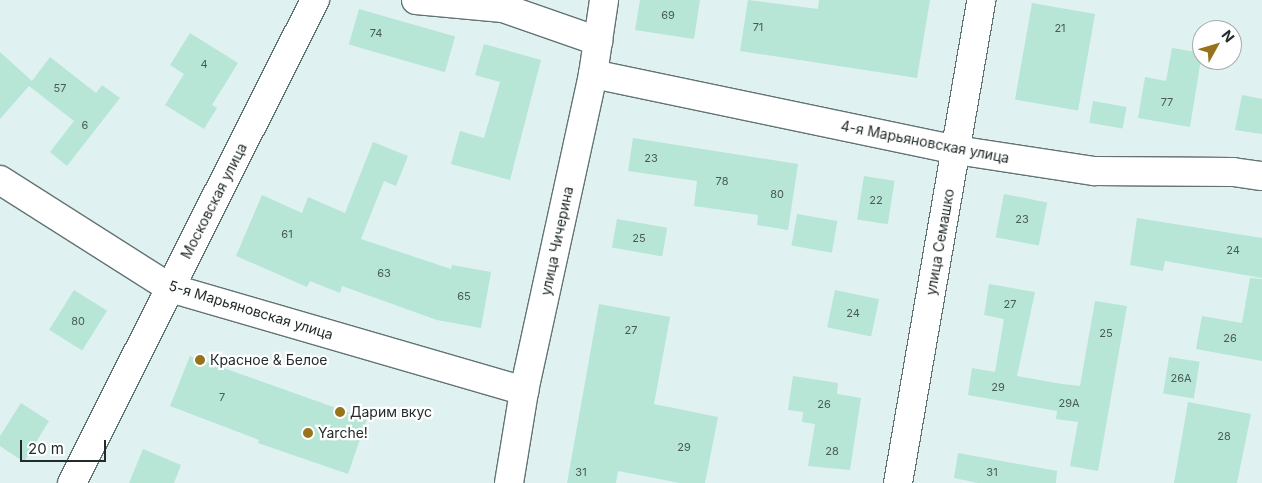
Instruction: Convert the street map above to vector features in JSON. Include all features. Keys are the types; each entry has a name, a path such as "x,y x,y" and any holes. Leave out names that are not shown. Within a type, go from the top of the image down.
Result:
{"street":[{"name":"Московская улица","path":"72,483 315,0"},
{"path":"416,0 504,8 598,41"},
{"name":"улица Чичерина","path":"509,483 524,391 593,74 604,0"},
{"name":"улица Семашко","path":"898,483 981,0"},
{"name":"4-я Марьяновская улица","path":"593,74 956,150 1094,171 1233,172 1262,176"},
{"name":"5-я Марьяновская улица","path":"0,180 170,288 524,391"}],"building":[{"path":"640,0 700,0 694,39 635,30"},
{"path":"748,0 818,9 819,0 930,0 917,78 740,51"},
{"path":"1032,3 1095,14 1078,111 1015,100"},
{"path":"359,9 455,37 445,72 349,45"},
{"path":"190,33 238,63 212,105 217,108 204,129 165,105 184,74 170,65"},
{"path":"484,44 541,60 510,180 451,164 460,131 484,138 500,82 475,75"},
{"path":"1172,48 1192,51 1192,70 1199,70 1190,127 1138,118 1145,77 1166,81"},
{"path":"0,52 32,81 50,57 96,93 102,85 120,98 67,166 50,152 74,121 29,86 0,119"},
{"path":"1242,95 1262,99 1262,134 1235,130"},
{"path":"1093,101 1126,107 1123,129 1089,123"},
{"path":"633,138 798,164 788,230 757,225 758,215 694,206 697,181 628,171"},
{"path":"373,142 408,156 396,186 384,181 361,239 451,269 452,265 491,272 481,328 437,320 342,286 340,293 310,281 307,287 236,256 262,195 302,213 308,197 345,213"},
{"path":"864,176 895,181 888,224 857,219"},
{"path":"1004,194 1047,202 1039,246 996,237"},
{"path":"797,214 837,221 832,253 791,246"},
{"path":"1137,218 1262,238 1262,278 1165,261 1163,271 1130,265"},
{"path":"617,219 667,228 662,256 612,248"},
{"path":"1250,278 1262,279 1262,361 1196,349 1202,316 1242,323"},
{"path":"989,284 1035,292 1017,376 1062,384 1080,386 1095,301 1127,306 1098,471 1070,466 1078,422 1056,419 1057,411 968,395 972,368 995,372 1004,319 984,315"},
{"path":"74,290 107,311 82,351 49,330"},
{"path":"835,290 879,299 871,337 827,327"},
{"path":"599,304 670,317 654,404 718,417 705,483 680,483 618,471 616,483 567,483"},
{"path":"190,356 367,419 348,474 258,443 259,440 170,406"},
{"path":"1169,357 1200,362 1194,398 1163,394"},
{"path":"793,376 838,383 837,394 861,398 850,470 808,466 815,424 802,422 803,412 788,410"},
{"path":"1188,402 1251,414 1237,483 1174,483"},
{"path":"21,403 49,421 24,462 0,446 0,436"},
{"path":"143,449 181,465 174,483 129,483"},
{"path":"958,453 1057,471 1056,483 978,483 954,478"}],"place":[{"name":"Красное & Белое","path":"200,360"},
{"name":"Дарим вкус","path":"340,412"},
{"name":"Yarche!","path":"308,433"}]}
